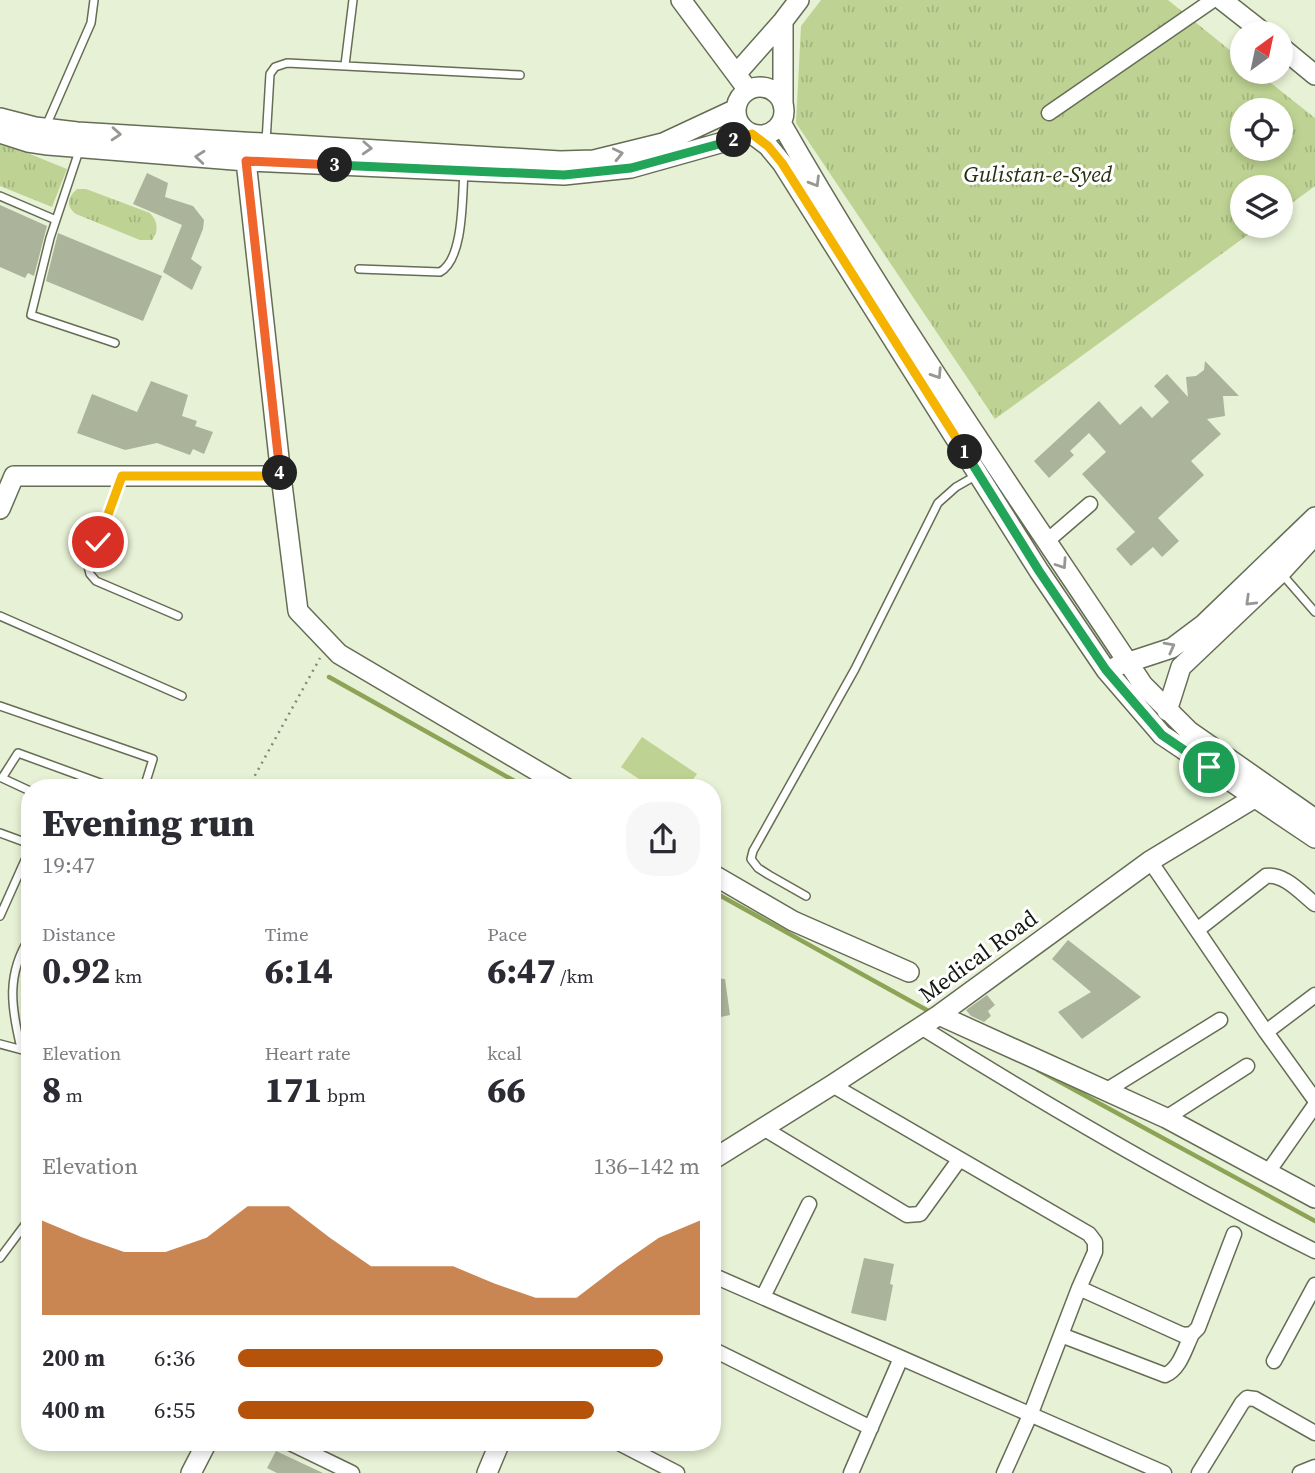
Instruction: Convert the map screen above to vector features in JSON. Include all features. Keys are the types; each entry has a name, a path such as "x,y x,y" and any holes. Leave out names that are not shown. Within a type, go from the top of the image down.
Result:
{"street":[{"path":"681,0 748,90"},
{"path":"737,72 783,22 799,0"},
{"path":"1049,113 1213,0"},
{"path":"1222,0 1249,21"},
{"path":"0,133 28,142 246,161 564,175 604,172 631,168 752,134 768,134 782,114 783,22"},
{"path":"1293,57 1315,75"},
{"path":"1315,819 1263,793 1162,735 1106,670 1039,571 979,474 850,254 782,114 776,94 770,90 748,90 736,108 738,121 743,128 768,146 850,254 1143,685 1189,731 1263,793 1315,838"},
{"path":"0,118 46,128 158,137 560,161 594,159 663,143 736,108"},
{"path":"246,161 298,611 339,654 551,779"},
{"path":"0,509 10,475 281,476"},
{"path":"1047,541 1090,504"},
{"path":"1106,670 1172,648 1193,632 1315,517"},
{"path":"1167,711 1181,667 1280,573 1315,534"},
{"name":"Medical Road","path":"721,1155 939,1015 1150,861 1263,793"},
{"path":"1150,861 1315,1100"},
{"path":"1197,930 1266,876 1283,878 1315,904"},
{"path":"721,879 793,922 909,972"},
{"path":"1266,1032 1315,995"},
{"path":"939,1015 1166,1118 1315,1198"},
{"path":"1107,1090 1220,1020"},
{"path":"921,1027 1056,1111 1202,1193 1315,1251"},
{"path":"1166,1118 1247,1066"},
{"path":"832,1085 1089,1234 1095,1242 1095,1252 1031,1413 1004,1473"},
{"path":"1268,1172 1315,1105"},
{"path":"763,1129 907,1215 920,1214 959,1160"},
{"path":"763,1297 809,1204"},
{"path":"1061,1335 1164,1374 1172,1372 1192,1334 1198,1328 1234,1234"},
{"path":"721,1279 1164,1473"},
{"path":"1274,1361 1315,1285"},
{"path":"1079,1289 1183,1335 1192,1334"},
{"path":"721,1353 871,1428"},
{"path":"851,1473 901,1358"},
{"path":"1199,1473 1247,1398 1255,1399 1315,1433"},
{"path":"191,1473 202,1451"},
{"path":"307,1451 352,1473"},
{"path":"486,1473 496,1451"},
{"path":"634,1451 677,1473"},
{"path":"1300,1473 1315,1467"}],"lane":[{"path":"46,128 87,33 94,0"},
{"path":"345,65 353,0"},
{"path":"266,143 270,74 275,67 287,63 520,75"},
{"path":"80,146 56,220 31,315 115,342"},
{"path":"359,269 440,272 447,269 456,254 464,171"},
{"path":"0,196 56,220"},
{"path":"806,896 758,868 751,859 752,851 855,669 938,503 956,487 979,474"},
{"path":"122,476 88,566 90,573 96,581 178,616"},
{"path":"1280,573 1315,612"},
{"path":"0,616 182,696"},
{"path":"0,706 153,759 147,779"},
{"path":"21,787 2,778 18,753 89,779"},
{"path":"0,833 21,843"},
{"path":"0,916 21,868"},
{"path":"0,1044 20,1048 13,1016 14,970 21,950"},
{"path":"0,1258 21,1230"}],"path":[{"path":"253,779 328,643"}],"green space":[{"name":"Gulistan-e-Syed","path":"821,0 1168,0 1230,50 1230,84 1272,84 1290,98 1230,98 1230,161 1293,161 1293,101 1315,118 1315,186 1293,202 1293,175 1230,175 1230,238 1244,238 995,419 796,123 801,26"},
{"path":"0,142 67,169 52,207 0,186"},
{"path":"77,189 86,189 150,213 157,226 152,240 140,240 76,214 70,208 69,202"},
{"path":"642,737 697,774 693,779 639,779 621,767"}],"building":[{"path":"147,173 168,183 165,197 193,206 204,220 191,259 202,267 192,290 163,272 182,225 133,204"},
{"path":"0,205 47,226 34,276 28,273 25,278 0,267"},
{"path":"58,233 162,276 143,321 46,281"},
{"path":"1205,361 1239,396 1223,396 1225,416 1207,419 1221,434 1191,461 1204,475 1158,518 1179,541 1162,557 1153,547 1131,566 1116,549 1135,532 1082,474 1106,452 1089,433 1070,451 1074,455 1049,478 1034,461 1099,401 1120,425 1141,406 1152,418 1169,402 1154,386 1167,374 1188,397 1186,377 1196,376 1204,370"},
{"path":"151,381 188,395 182,416 197,421 195,426 213,432 204,454 193,449 190,455 157,443 125,450 77,433 92,394 137,412"},
{"path":"1068,940 1141,997 1082,1039 1058,1012 1091,992 1052,959"},
{"path":"721,979 725,979 730,1015 721,1017"},
{"path":"987,995 995,1005 988,1011 991,1016 984,1022 971,1016 966,1010"},
{"path":"864,1258 894,1264 886,1321 851,1313"},
{"path":"276,1451 323,1473 277,1473 267,1468"}],"waterway":[{"path":"329,677 511,779"},
{"path":"721,896 932,1013"},
{"path":"1038,1070 1315,1221"}],"route":[{"path":"98,542 122,476 281,476 246,161 564,175 631,168 752,134 768,146 782,163 1039,571 1106,670 1162,735 1209,767"}]}
